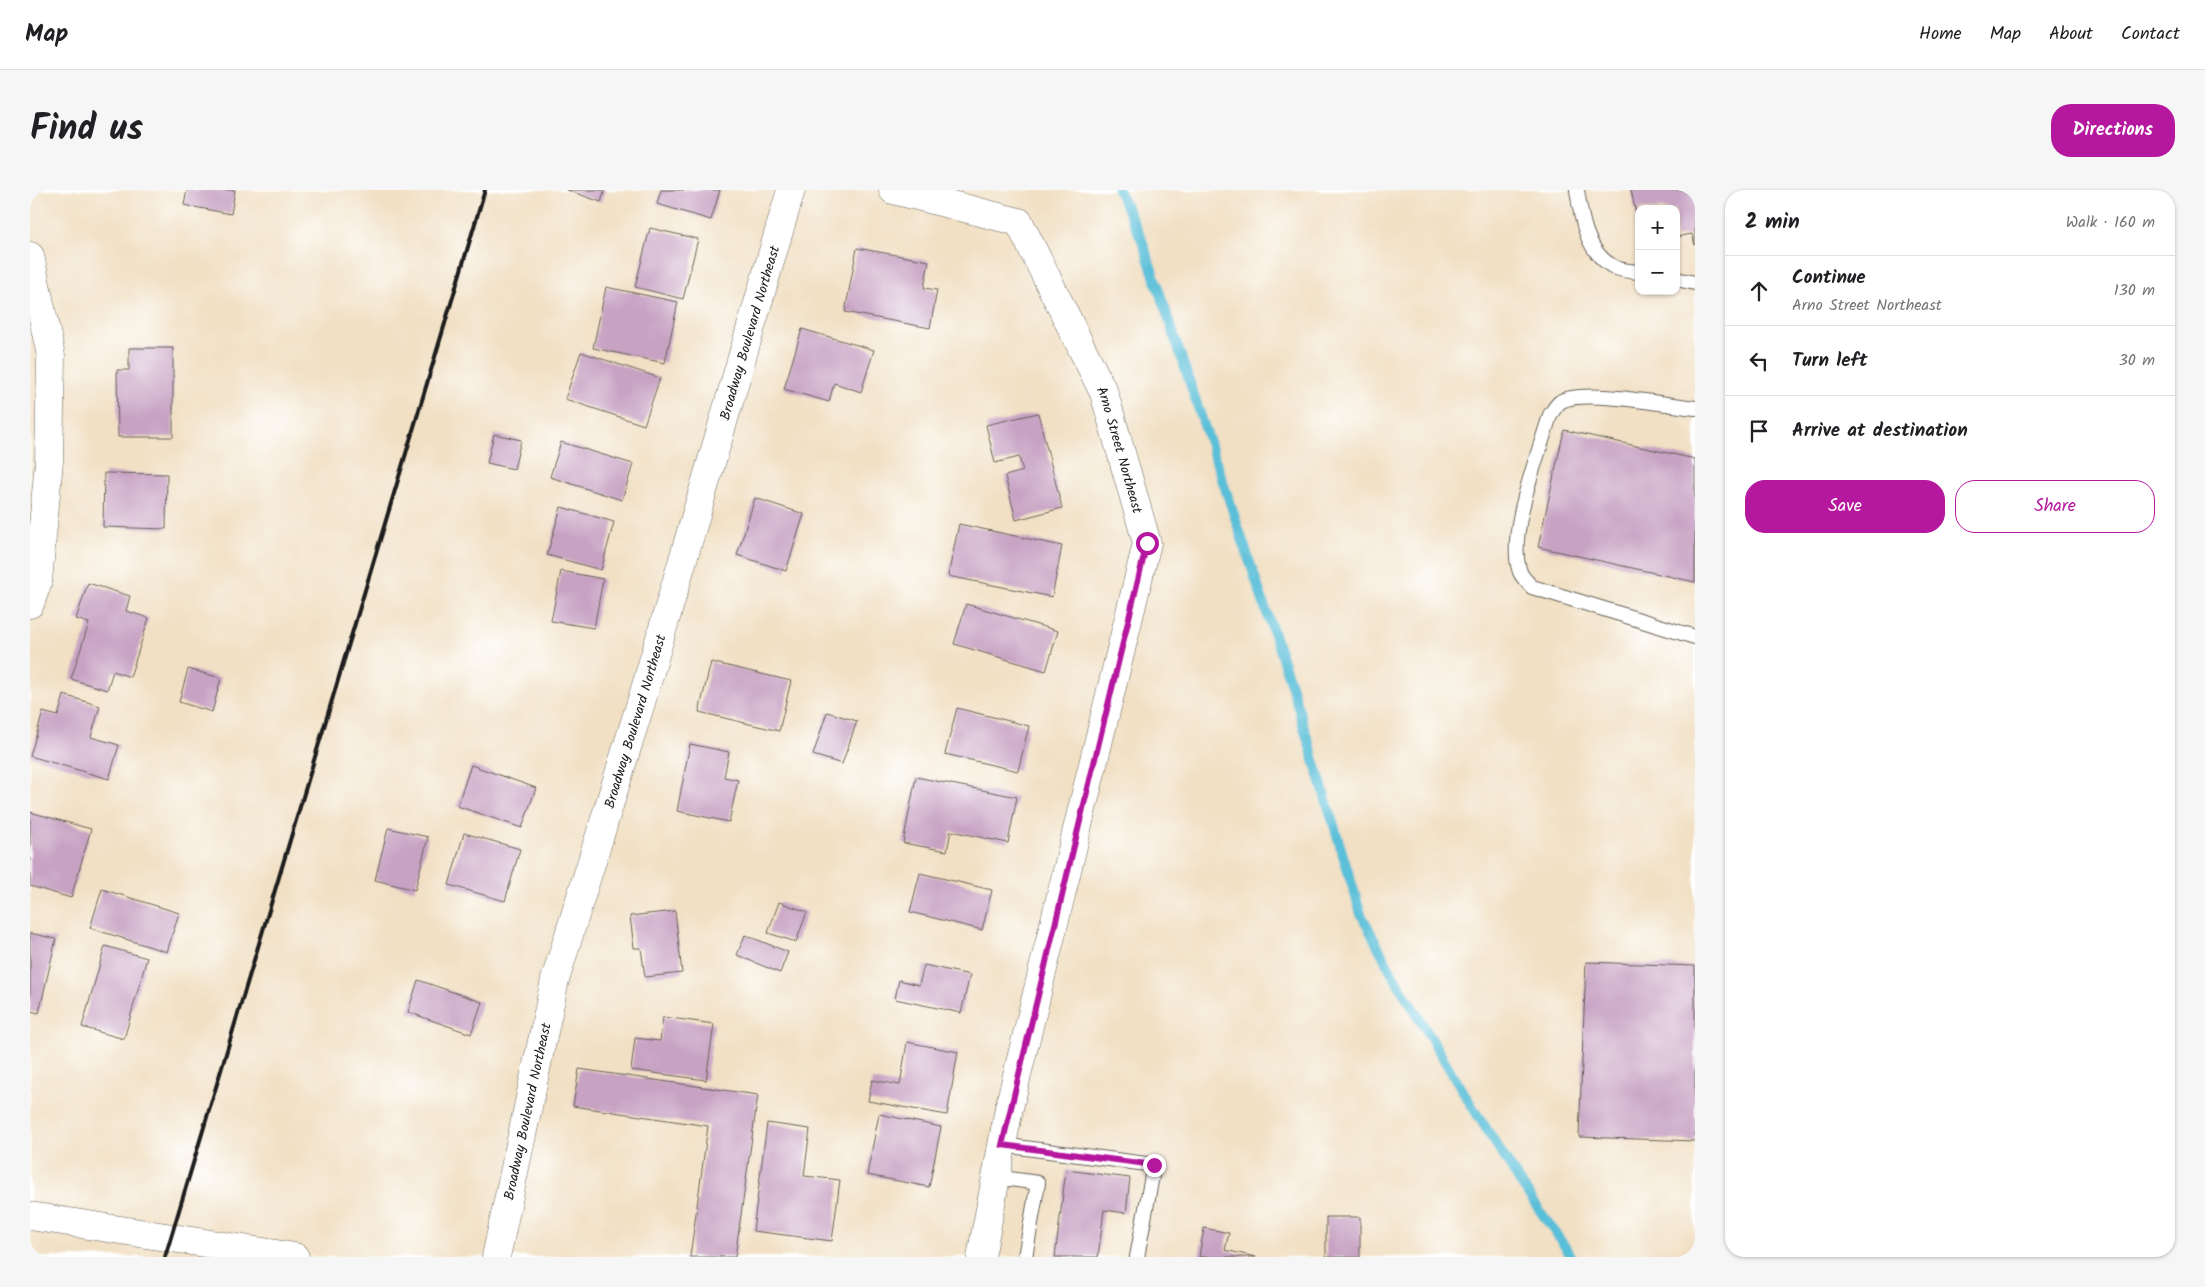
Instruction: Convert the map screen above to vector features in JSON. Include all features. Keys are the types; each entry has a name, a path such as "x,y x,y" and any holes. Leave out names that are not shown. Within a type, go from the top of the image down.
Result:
{"street":[{"name":"Broadway Boulevard Northeast","path":"496,1257 555,980 645,686 791,190"},
{"name":"Arno Street Northeast","path":"893,190 1019,222 1104,393 1147,543 1002,1145 981,1257"},
{"path":"30,256 51,356 39,464 38,581 30,604"},
{"path":"30,1216 295,1257"}],"lane":[{"path":"1577,190 1579,209 1593,251 1613,267 1635,271"},
{"path":"1680,280 1695,282"},
{"path":"1695,408 1606,397 1569,398 1559,403 1550,414 1518,523 1516,552 1520,573 1532,587 1695,637"},
{"path":"1002,1145 1154,1165 1137,1257"},
{"path":"996,1177 1038,1183 1025,1257"}],"building":[{"path":"187,190 235,190 231,214 184,205"},
{"path":"567,190 605,190 601,202"},
{"path":"661,190 720,190 711,220 657,204"},
{"path":"1631,190 1695,190 1695,245 1692,234 1680,236 1680,205 1635,205 1635,209"},
{"path":"650,228 698,239 683,299 635,287"},
{"path":"857,248 929,261 924,288 937,290 930,328 845,312"},
{"path":"606,287 678,302 665,363 593,348"},
{"path":"802,329 874,350 861,392 834,383 829,402 784,389"},
{"path":"129,348 173,348 173,437 118,437 117,370 129,370"},
{"path":"581,352 660,378 644,425 565,399"},
{"path":"1038,413 1062,508 1016,520 1005,476 1023,471 1019,457 995,463 986,425"},
{"path":"1564,430 1695,459 1695,582 1538,547"},
{"path":"494,434 521,440 514,469 487,463"},
{"path":"561,442 633,464 622,500 550,477"},
{"path":"104,473 167,474 166,529 103,527"},
{"path":"755,498 804,514 786,571 737,555"},
{"path":"561,507 614,522 601,570 547,555"},
{"path":"959,524 1062,546 1052,597 948,576"},
{"path":"561,571 603,579 594,628 551,621"},
{"path":"88,583 130,596 126,611 149,618 130,677 113,671 107,690 71,679 89,623 76,619"},
{"path":"966,604 1058,631 1046,671 954,644"},
{"path":"711,662 791,681 779,731 699,712"},
{"path":"188,669 221,678 212,712 179,702"},
{"path":"64,695 100,706 91,737 119,745 109,779 30,756 43,712 58,716"},
{"path":"957,708 1029,726 1018,771 945,754"},
{"path":"827,712 857,721 842,764 813,755"},
{"path":"690,744 729,752 724,777 738,780 729,822 677,811"},
{"path":"471,765 536,788 522,828 457,806"},
{"path":"916,777 1017,797 1008,843 951,831 947,851 903,843"},
{"path":"30,812 91,829 71,898 30,886"},
{"path":"388,828 428,837 415,890 375,880"},
{"path":"464,833 520,849 505,901 449,885"},
{"path":"920,873 992,890 982,930 910,912"},
{"path":"102,889 179,913 167,952 90,928"},
{"path":"779,902 807,912 796,942 768,933"},
{"path":"675,911 682,973 645,977 641,948 634,948 630,916"},
{"path":"30,933 56,939 39,1013 30,1011"},
{"path":"745,935 788,952 780,973 737,955"},
{"path":"105,946 147,958 124,1039 82,1027"},
{"path":"1586,962 1695,966 1695,1141 1579,1137"},
{"path":"924,965 970,975 961,1013 895,999 899,980 919,985"},
{"path":"418,980 482,1002 471,1034 408,1012"},
{"path":"663,1017 714,1024 706,1080 631,1070 635,1038 660,1041"},
{"path":"907,1042 958,1052 947,1115 868,1101 872,1080 900,1085"},
{"path":"579,1069 758,1095 735,1257 690,1257 708,1126 573,1106"},
{"path":"879,1114 941,1127 929,1187 867,1175"},
{"path":"767,1123 810,1129 804,1176 840,1180 832,1241 753,1231"},
{"path":"1066,1170 1130,1178 1126,1213 1104,1210 1098,1257 1055,1257"},
{"path":"1326,1217 1360,1217 1360,1257 1326,1257"},
{"path":"1204,1228 1229,1233 1225,1250 1256,1257 1199,1257"}],"waterway":[{"path":"1118,190 1142,240 1292,688 1361,914 1393,975 1470,1103 1522,1185 1572,1257"}],"railway":[{"path":"165,1257 485,190"}],"route":[{"path":"1147,543 1002,1145 1154,1165"}]}
